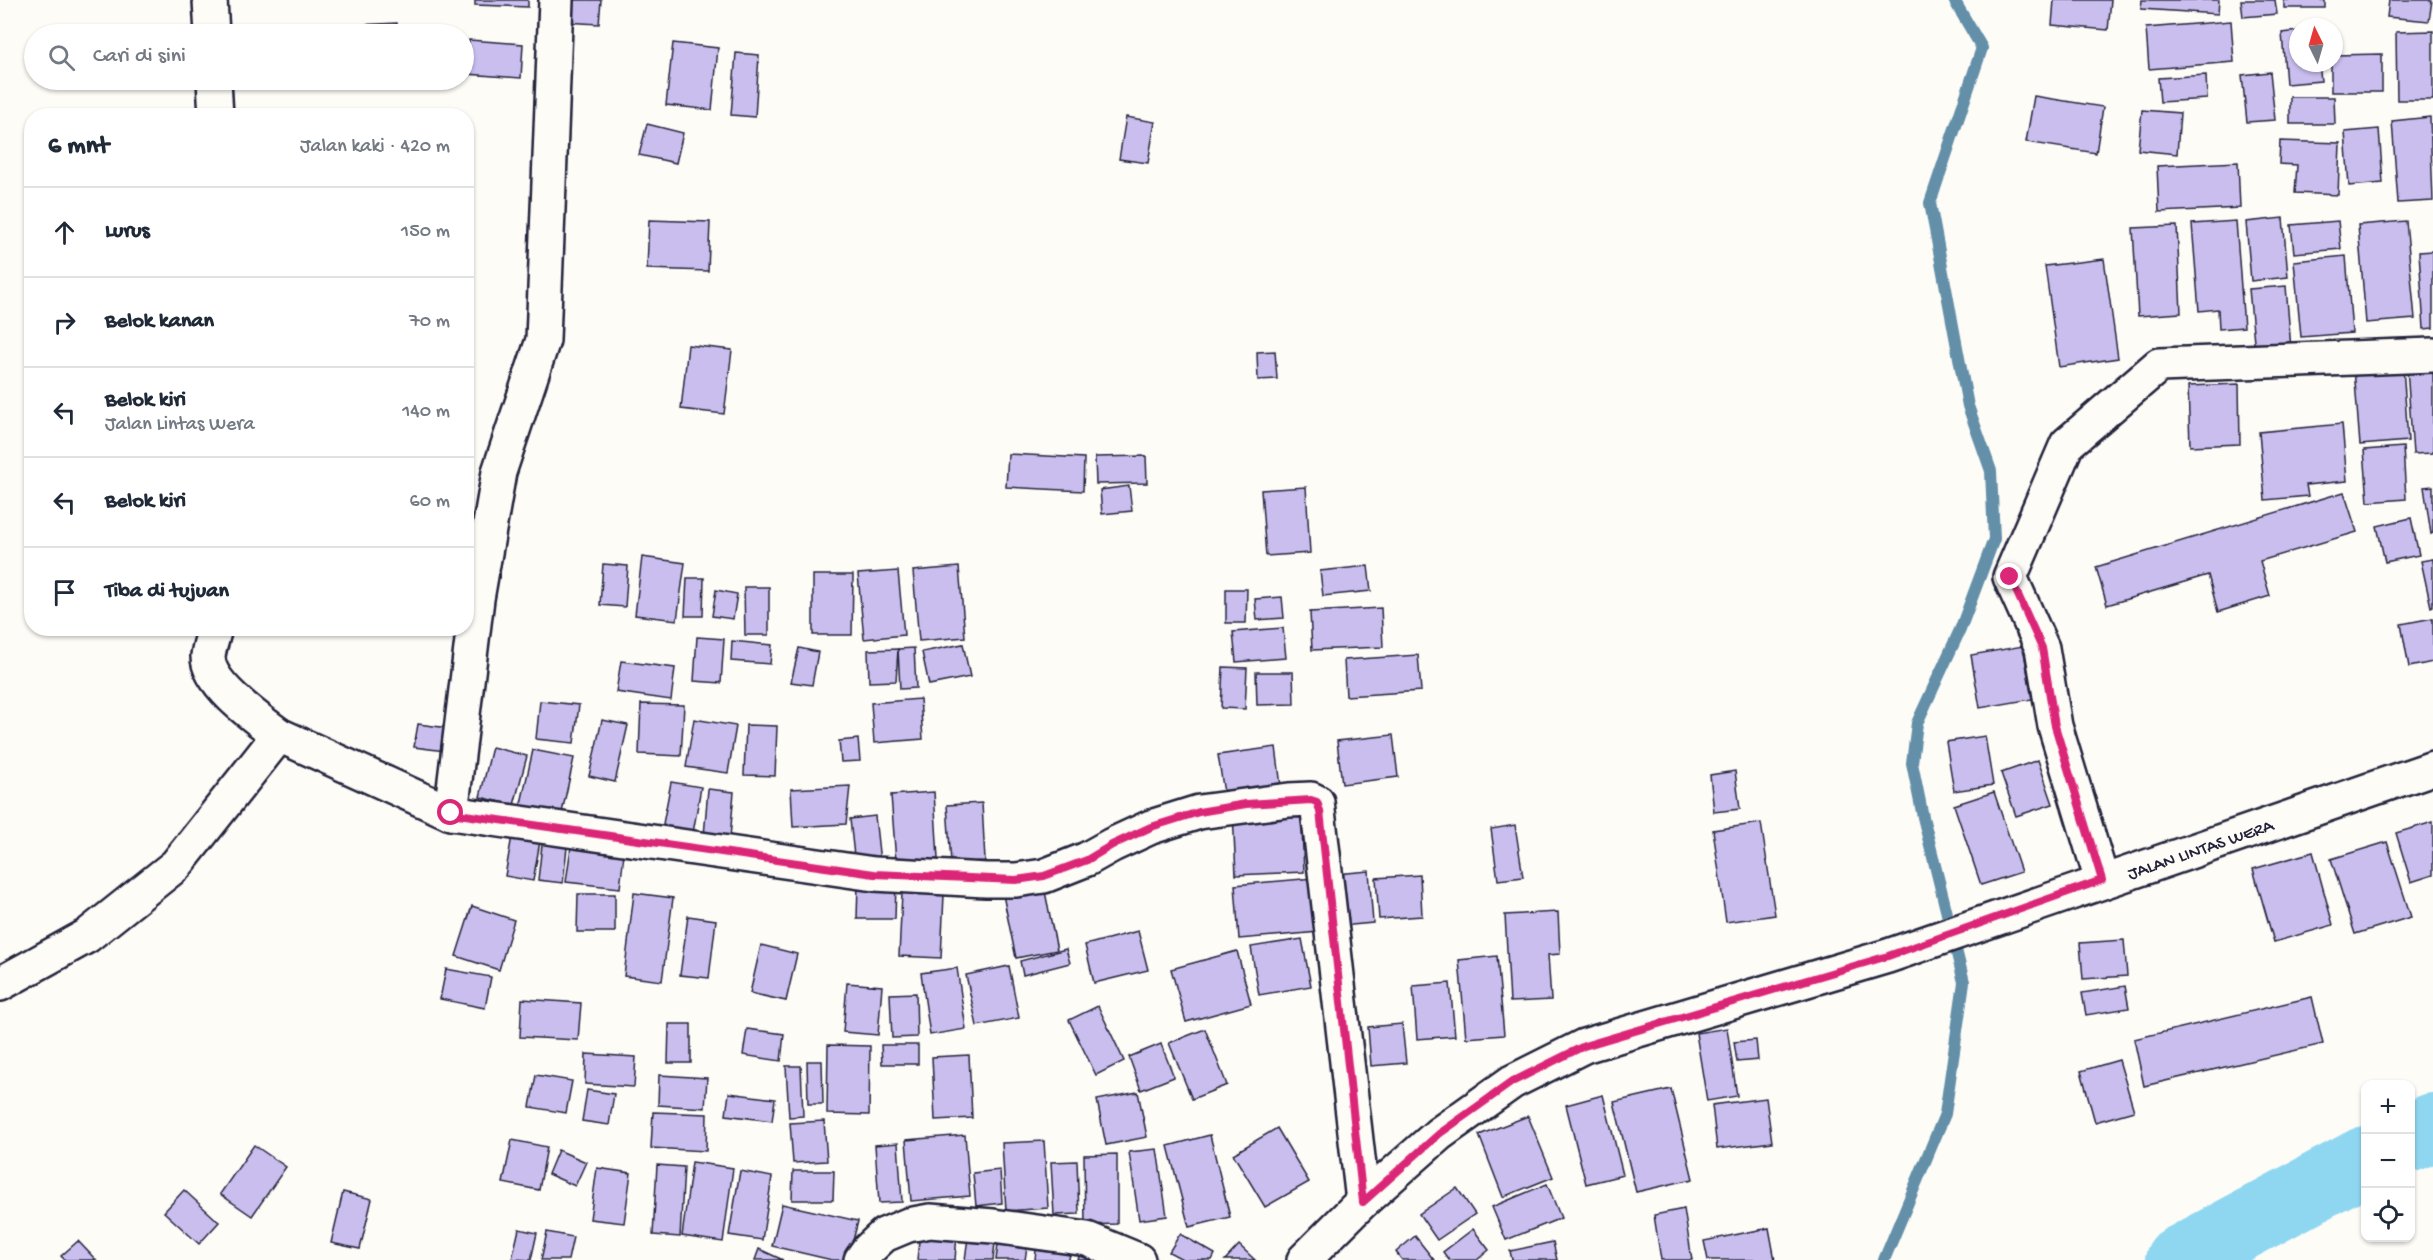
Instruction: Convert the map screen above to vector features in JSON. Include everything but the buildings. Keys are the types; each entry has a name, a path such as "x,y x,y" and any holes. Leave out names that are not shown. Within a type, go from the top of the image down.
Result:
{"street":[{"path":"210,0 211,24"},
{"path":"474,624 499,472 543,340 556,0"},
{"path":"215,90 216,108"},
{"path":"2102,880 2055,726 2042,648 2010,577 2067,444 2159,365 2433,356"},
{"path":"213,636 208,657 214,675 226,691 257,719 279,735 451,813 874,874 1016,880 1044,876 1087,860 1112,845 1151,827 1199,812 1246,804 1311,800 1317,802 1320,811 1363,1202"},
{"path":"451,813 473,636"},
{"path":"0,984 87,936 176,865 279,735"},
{"name":"JALAN LINTAS WERA","path":"1304,1260 1363,1202 1439,1134 1512,1082 1584,1046 1905,950 2102,880 2433,768"},
{"path":"861,1260 884,1234 930,1221 993,1226 1087,1239 1138,1260"}],"waterway":[{"path":"1884,1260 1945,1114 1964,982 1912,763 1917,723 1960,630 1994,539 1991,471 1968,406 1930,203 1982,48 1954,0"},
{"path":"2415,1136 2433,1127"},
{"path":"2179,1260 2361,1163"}],"route":[{"path":"451,813 874,874 1016,880 1044,876 1087,860 1112,845 1151,827 1199,812 1290,800 1304,799 1317,802 1320,811 1363,1202 1439,1134 1512,1082 1584,1046 1888,956 2102,880 2055,726 2042,648 2010,577"}]}
